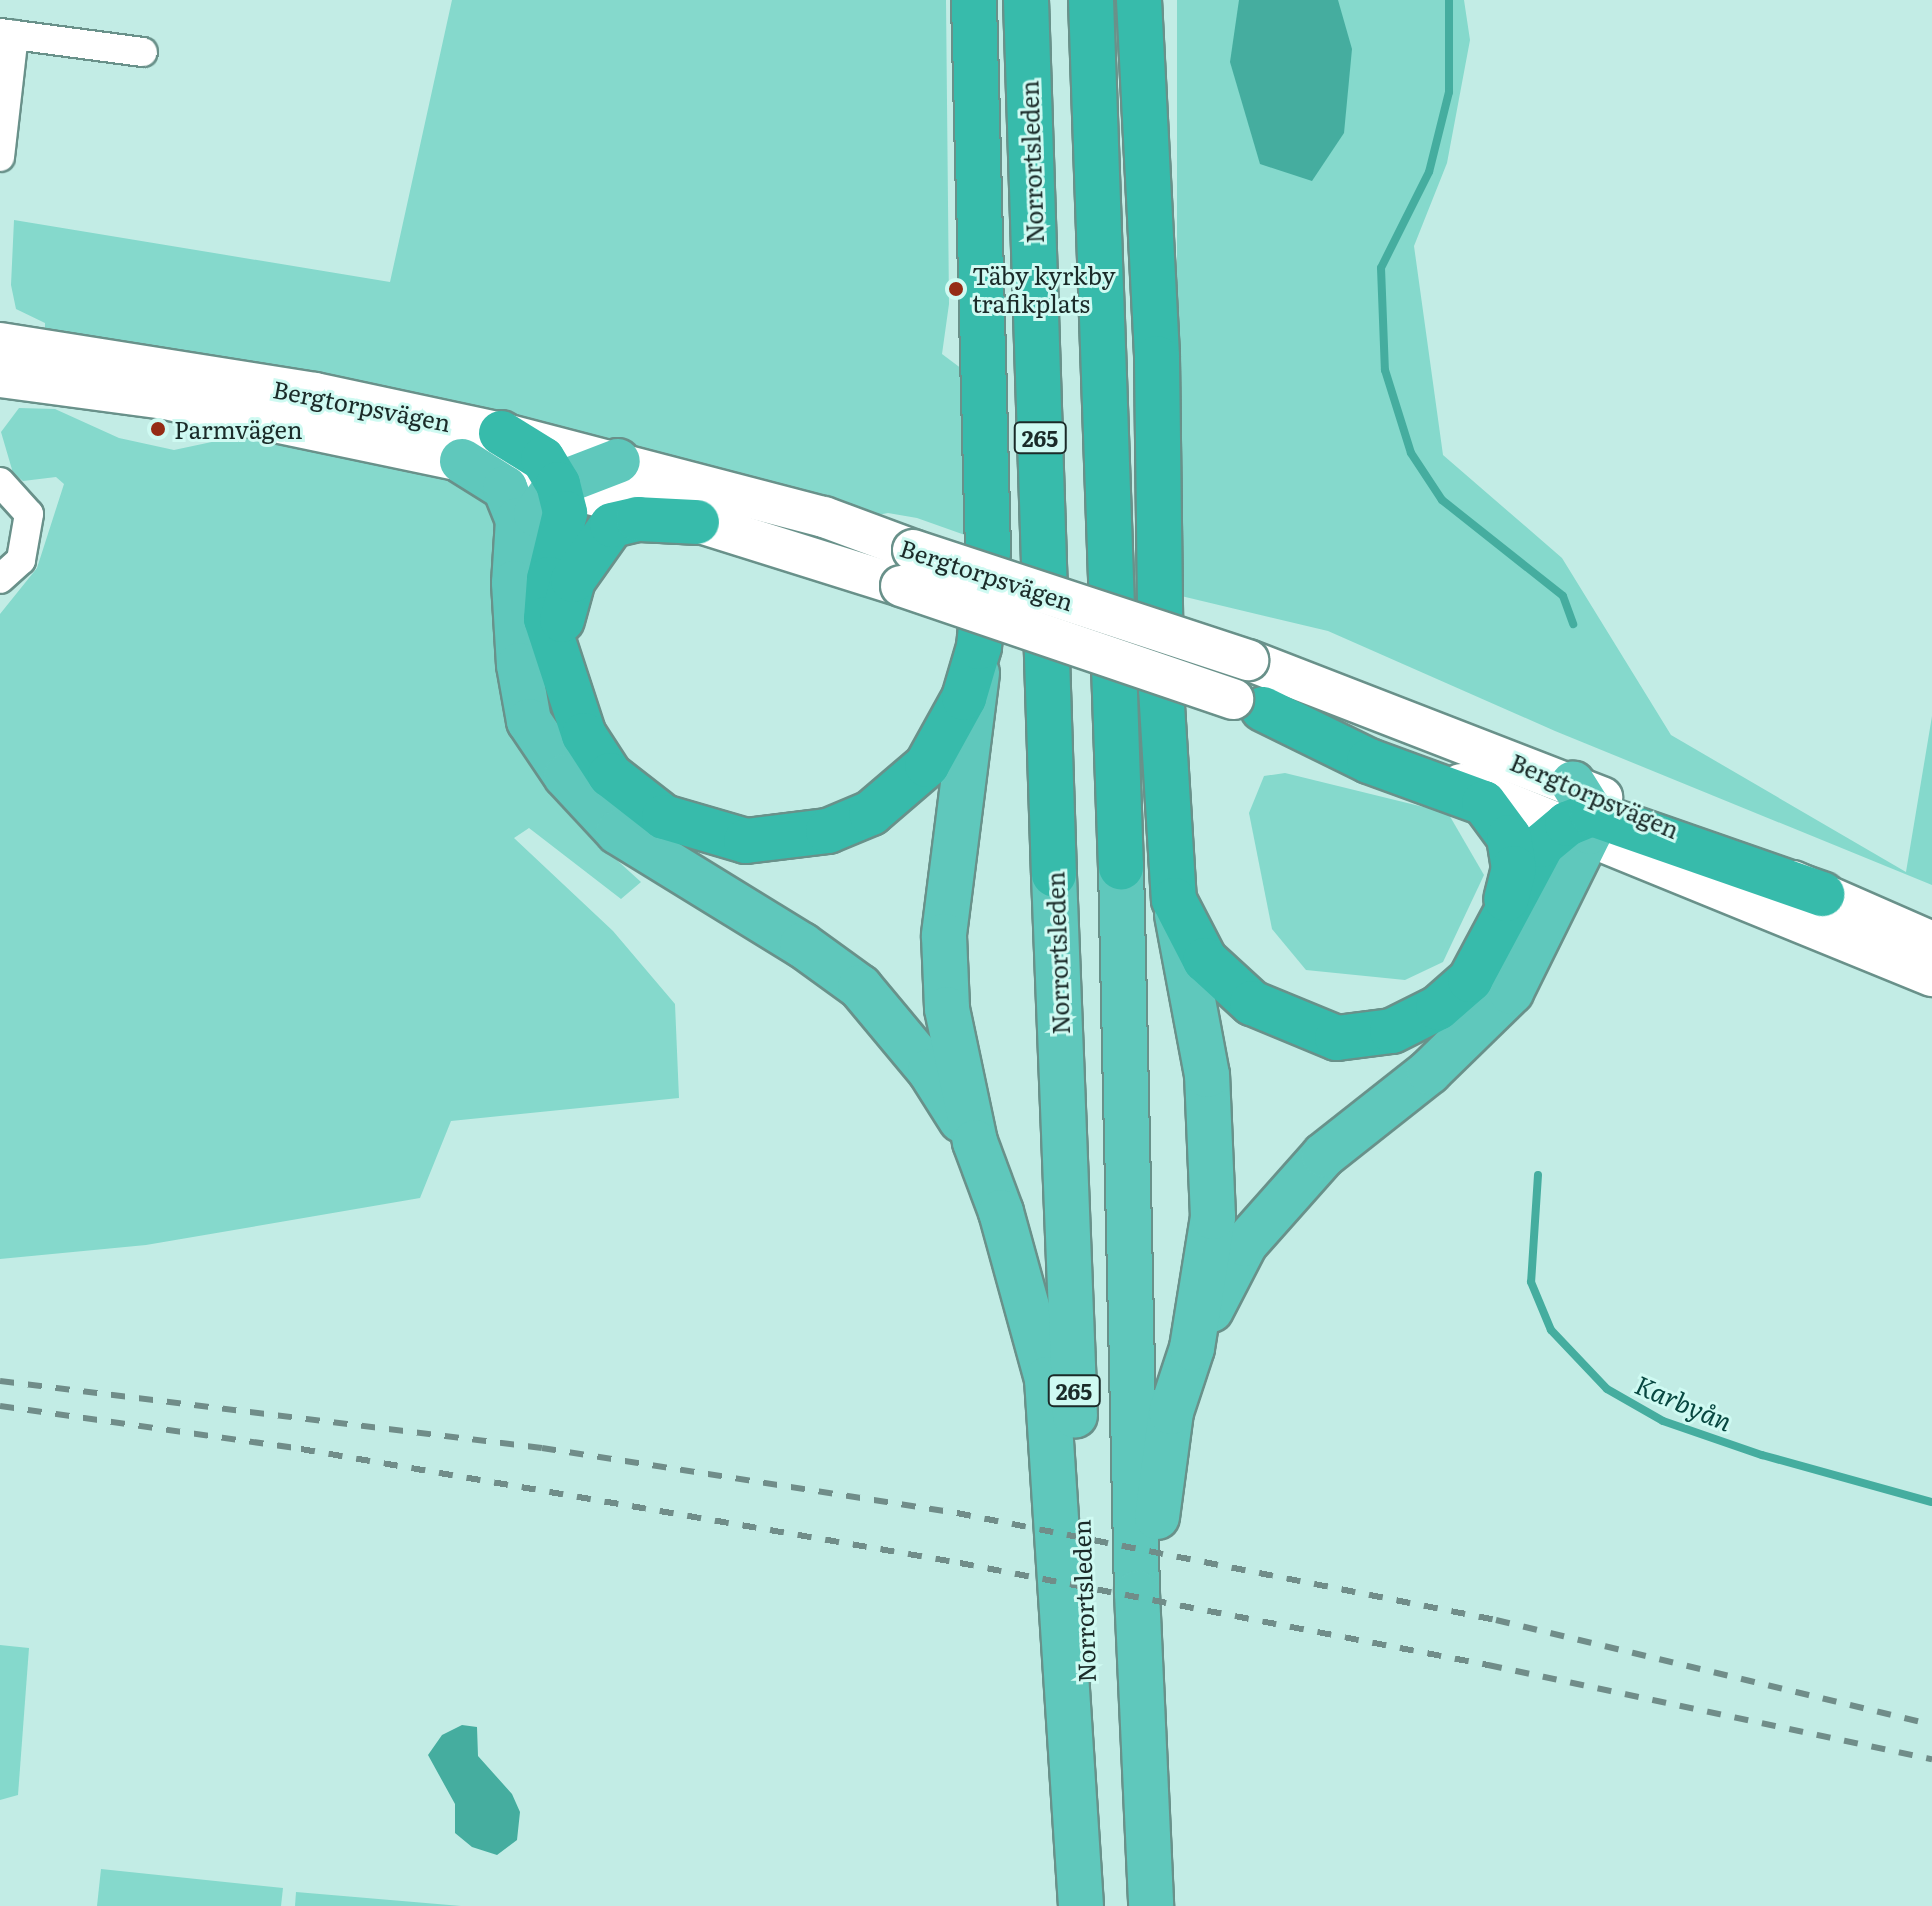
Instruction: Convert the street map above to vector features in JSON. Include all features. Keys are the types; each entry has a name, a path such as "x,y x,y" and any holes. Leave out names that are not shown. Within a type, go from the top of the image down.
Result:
{"highway":[{"path":"974,0 988,551 944,936 947,1009 975,1142 1001,1212 1047,1379 1081,1906"},
{"name":"Norrortsleden","path":"1026,0 1054,875 1095,1906"},
{"name":"265","path":"1091,0 1121,867 1137,1593 1151,1906"},
{"path":"1139,0 1157,358 1161,689 1174,900 1207,1075 1212,1154 1213,1217 1192,1348"},
{"path":"501,433 543,459 558,484 565,513 549,579 546,619 561,674 584,735 610,775 664,817 746,841 828,831 871,813 927,765 964,698 979,647"},
{"path":"462,461 505,488 518,520 514,583 519,665 529,721 566,776 618,832 802,945 860,987 930,1071 975,1142"},
{"path":"514,583 533,518 558,484 618,461"},
{"path":"561,674 559,631 573,580 612,525 638,519 697,522"},
{"path":"1248,704 1369,761 1484,803 1509,837 1514,868 1496,938"},
{"path":"1174,900 1205,960 1252,1003 1337,1038 1392,1031 1438,1008 1470,980 1496,938 1542,845 1580,813"},
{"path":"1580,813 1822,894"},
{"path":"1148,1811 1158,1502 1171,1412 1192,1348 1245,1244 1324,1155 1429,1072 1511,992 1580,813"}],"main road":[{"name":"Bergtorpsvägen","path":"0,343 315,393 618,461 824,517 907,568 1248,704 1580,813"},
{"name":"Bergtorpsvägen","path":"0,377 165,399 462,461 697,522 907,568 1248,660 1932,976"},
{"path":"1822,894 1932,942"}],"street":[{"path":"0,157 7,34 143,52"},
{"path":"0,482 29,514 21,560 0,579"}],"shaded area":[{"path":"452,0 946,0 949,304 942,354 962,369 979,540 917,518 888,513 862,518 45,334 45,323 16,309 11,285 14,220 390,282"},
{"path":"1177,0 1464,0 1470,40 1447,163 1414,246 1443,455 1562,558 1671,735 1906,872 1932,716 1932,885 1555,731 1328,631 1177,595"},
{"path":"1239,0 1338,0 1352,49 1344,133 1312,181 1260,164 1230,62"},
{"path":"19,408 55,409 119,438 174,450 254,433 447,477 491,494 546,775 576,823 641,882 621,899 529,828 514,838 613,931 675,1004 679,1098 451,1121 420,1198 146,1245 0,1259 0,614 37,568 64,484 56,477 23,481 13,473 1,432"},
{"path":"1285,773 1448,813 1484,875 1443,962 1405,980 1306,970 1272,929 1249,813 1264,776"},
{"path":"0,1645 29,1648 18,1795 0,1800"},
{"path":"462,1725 477,1727 478,1756 512,1794 520,1812 517,1840 497,1855 472,1847 455,1833 455,1804 428,1755 442,1735"},
{"path":"101,1869 283,1888 281,1906 97,1906"},
{"path":"296,1892 461,1906 295,1906"}],"waterway":[{"path":"1449,0 1449,92 1429,172 1381,268 1385,370 1411,453 1442,500 1563,596 1573,624"},
{"name":"Karbyån","path":"1538,1175 1531,1282 1551,1330 1607,1389 1663,1421 1762,1455 1932,1502"}],"railway":[{"path":"0,1381 542,1448 957,1513 1496,1620 1932,1725"},
{"path":"0,1406 301,1449 960,1563 1488,1665 1932,1759"}],"place":[{"name":"Täby kyrkby trafikplats","path":"956,289"},
{"name":"Parmvägen","path":"158,429"}]}
